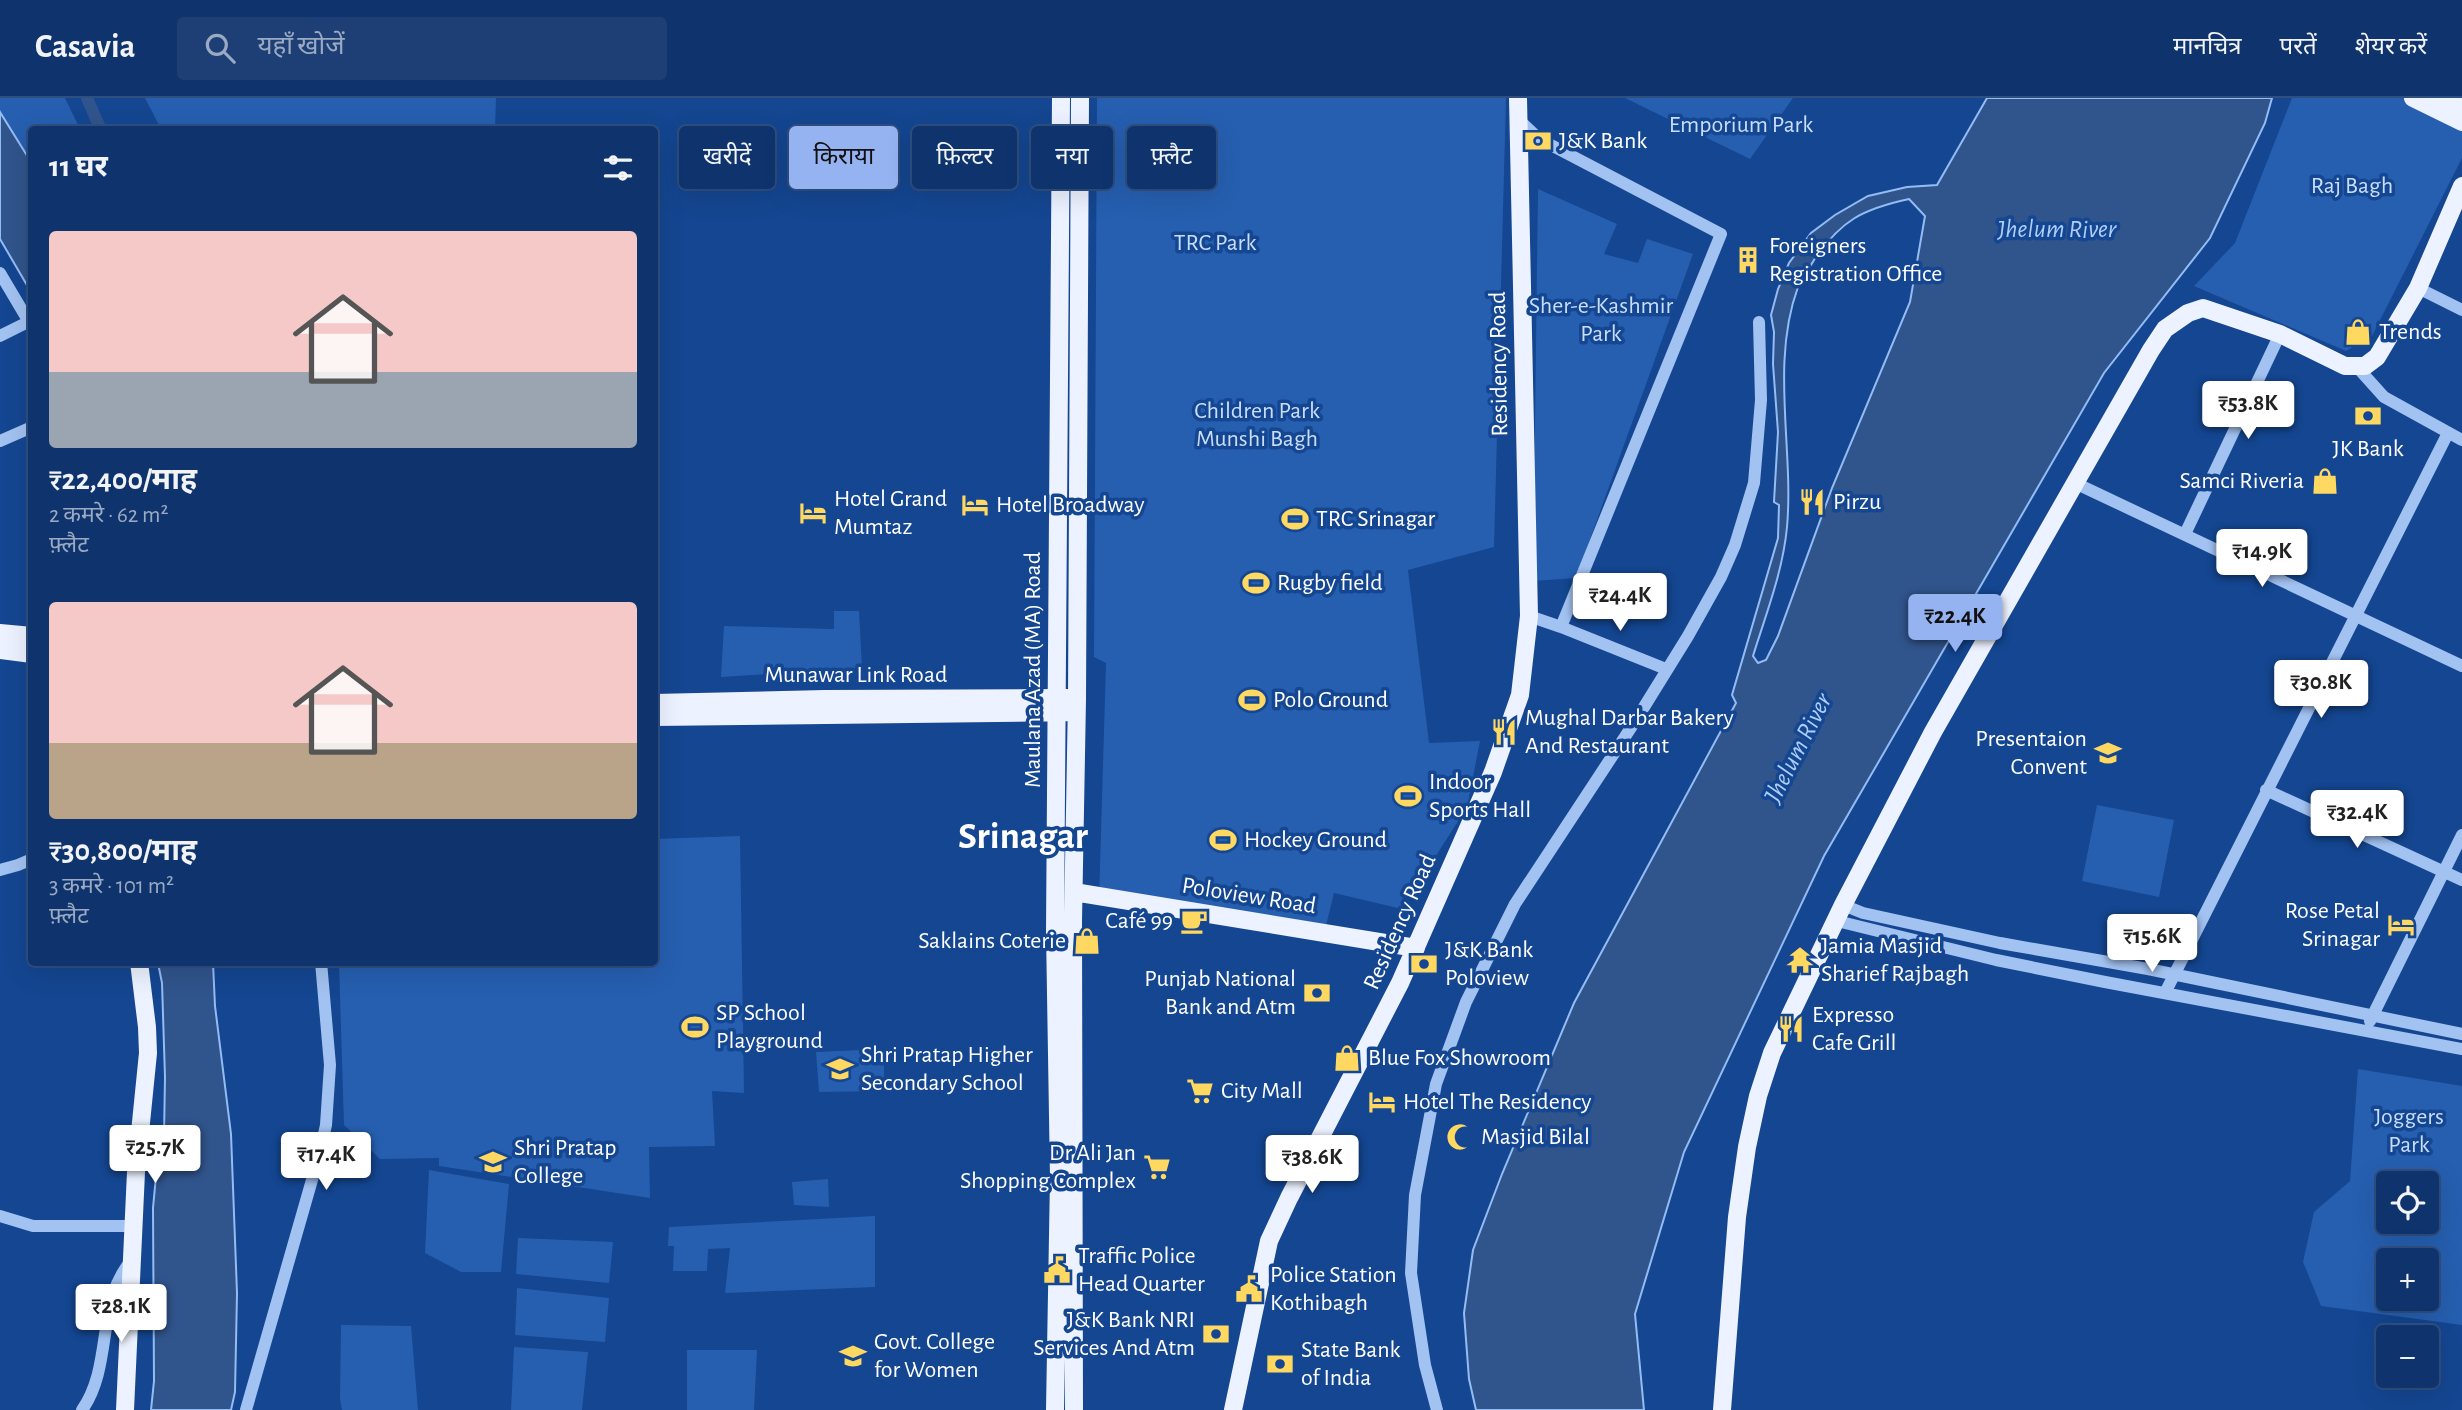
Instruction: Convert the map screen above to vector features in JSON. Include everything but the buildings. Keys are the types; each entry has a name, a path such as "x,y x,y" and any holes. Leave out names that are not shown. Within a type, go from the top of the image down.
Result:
{"main road":[{"name":"Maulana Azad (MA) Road","path":"1055,1410 1059,1177 1055,932 1061,98"},
{"name":"Maulana Azad (MA) Road","path":"1074,1410 1073,892 1077,705 1080,98"},
{"name":"Residency Road","path":"1233,1410 1269,1241 1400,984 1493,772 1520,695 1529,616 1518,98"},
{"path":"2413,98 2461,111"},
{"path":"2439,98 2461,111"},
{"path":"1722,1410 1737,1217 1747,1147 1758,1096 1772,1053 1933,732 2151,350 2165,329 2188,313 2203,308 2280,334 2344,366 2365,366 2377,357 2418,288 2462,186"},
{"path":"0,634 28,636"},
{"path":"0,650 28,654"},
{"name":"Munawar Link Road","path":"658,703 825,699 1058,705"},
{"name":"Munawar Link Road","path":"658,717 1058,705"},
{"path":"1058,705 1077,705"},
{"name":"Poloview Road","path":"1073,892 1416,948"},
{"path":"125,1410 134,1226 148,1053 148,1027 140,966"}],"street":[{"path":"1518,119 1536,136 1556,148 1721,234 1560,627"},
{"path":"0,273 28,322"},
{"path":"2418,288 2462,310"},
{"path":"1437,1410 1425,1365 1410,1273 1415,1195 1436,1084 1466,1002 1515,904 1636,720 1721,577 1735,545 1754,483 1761,400 1759,322"},
{"path":"0,336 28,326"},
{"path":"2185,534 2280,334"},
{"path":"2357,367 2384,397 2462,440"},
{"path":"0,441 28,428"},
{"path":"2165,993 2448,433"},
{"path":"2075,484 2462,666"},
{"path":"1529,616 1667,669"},
{"path":"2266,790 2462,880"},
{"path":"2366,1030 2462,835"},
{"path":"0,870 28,861"},
{"path":"1840,913 1863,913 2000,943 2462,1034"},
{"path":"1840,913 1922,942 2010,963 2462,1049"},
{"path":"1922,942 1925,927"},
{"path":"246,1410 326,1125 330,1065 321,966"},
{"path":"0,1216 33,1226 134,1226"},
{"path":"82,1410 98,1375 117,1279 133,1259"}],"green space":[{"path":"0,98 65,98 79,126 28,126 28,156 0,112"},
{"path":"145,98 496,98 495,126 159,126"},
{"name":"TRC Srinagar","path":"1097,98 1506,98 1494,547 1408,570 1429,743 1480,741 1467,807 1402,909 1334,893 1324,934 1099,901 1106,663 1094,657 1097,189 1113,189 1113,126 1097,126"},
{"name":"Emporium Park","path":"1625,98 1793,98 1750,159"},
{"name":"Raj Bagh","path":"2292,98 2462,98 2462,158 2372,336 2346,351 2194,286 2235,243"},
{"name":"Sher-e-Kashmir Park","path":"1538,189 1617,224 1604,254 1638,263 1647,239 1693,254 1576,578 1533,581"},
{"path":"834,611 859,611 862,668 721,677 724,626 834,629"},
{"path":"2097,805 2174,820 2159,897 2082,881"},
{"path":"740,836 744,1093 712,1091 715,1146 649,1147 650,1198 439,1166 439,1158 380,1159 344,1125 339,966 658,966 658,839"},
{"path":"884,1049 884,1091 819,1092 816,1052"},
{"name":"Joggers Park","path":"2358,1069 2462,1086 2462,1325 2321,1306 2303,1262 2314,1212 2350,1181"},
{"path":"429,1170 509,1184 501,1272 461,1272 425,1253"},
{"path":"828,1179 829,1207 794,1205 792,1182"},
{"path":"875,1216 875,1287 725,1293 730,1248 708,1249 707,1271 673,1271 674,1246 668,1246 669,1227"},
{"path":"518,1238 613,1242 609,1283 516,1274"},
{"path":"517,1288 609,1298 605,1342 515,1335"},
{"path":"341,1325 411,1326 418,1410 342,1410"},
{"path":"514,1347 588,1352 582,1410 511,1410"},
{"path":"687,1350 757,1350 754,1410 687,1410"}],"water":[{"name":"Jhelum River","path":"1987,98 2272,98 2265,123 2210,238 2104,373 1824,856 1684,1152 1635,1314 1644,1410 1476,1410 1469,1379 1464,1313 1473,1250 1574,1003 1736,703 1732,695 1778,538 1779,505 1774,502 1778,432 1771,315 1778,289 1789,263 1811,233 1835,215 1868,196 1907,187 1937,185","holes":["1909,199 1925,216 1910,302 1832,488 1778,636 1766,660 1758,663 1753,656 1778,576 1787,527 1785,346 1798,287 1824,246 1854,218 1879,207"]},
{"path":"0,112 28,157 28,287 0,239"},
{"path":"159,966 213,966 215,1006 231,1134 237,1293 235,1392 231,1410 151,1410 154,1381 153,1208 157,1166 164,1136 162,983"}],"waterway":[{"path":"87,98 99,126"}],"place":[{"name":"J&K Bank","path":"1538,141"},
{"name":"Foreigners Registration Office","path":"1748,260"},
{"name":"Trends","path":"2358,332"},
{"name":"JK Bank","path":"2368,416"},
{"name":"Samci Riveria","path":"2325,481"},
{"name":"Pirzu","path":"1812,502"},
{"name":"Hotel Broadway","path":"975,505"},
{"name":"Hotel Grand Mumtaz","path":"813,513"},
{"name":"TRC Srinagar","path":"1295,519"},
{"name":"Rugby field","path":"1256,583"},
{"name":"Polo Ground","path":"1252,700"},
{"name":"Mughal Darbar Bakery And Restaurant","path":"1504,732"},
{"name":"Presentaion Convent","path":"2108,753"},
{"name":"Indoor Sports Hall","path":"1408,796"},
{"name":"Hockey Ground","path":"1223,840"},
{"name":"Café 99","path":"1194,921"},
{"name":"Rose Petal Srinagar","path":"2401,925"},
{"name":"Saklains Coterie","path":"1087,941"},
{"name":"Jamia Masjid Sharief Rajbagh","path":"1800,960"},
{"name":"J&K Bank Poloview","path":"1424,964"},
{"name":"Punjab National Bank and Atm","path":"1317,993"},
{"name":"SP School Playground","path":"695,1027"},
{"name":"Expresso Cafe Grill","path":"1791,1029"},
{"name":"Blue Fox Showroom","path":"1347,1058"},
{"name":"Shri Pratap Higher Secondary School","path":"840,1069"},
{"name":"City Mall","path":"1200,1091"},
{"name":"Hotel The Residency","path":"1382,1102"},
{"name":"Masjid Bilal","path":"1460,1137"},
{"name":"Shri Pratap College","path":"493,1162"},
{"name":"Dr Ali Jan Shopping Complex","path":"1157,1167"},
{"name":"Traffic Police Head Quarter","path":"1057,1270"},
{"name":"Police Station Kothibagh","path":"1249,1289"},
{"name":"J&K Bank NRI Services And Atm","path":"1216,1334"},
{"name":"Govt. College for Women","path":"853,1356"},
{"name":"State Bank of India","path":"1280,1364"}],"district":[{"name":"Srinagar","path":"1023,837"}],"park label":[{"name":"TRC Park","path":"1215,243"},
{"name":"Children Park Munshi Bagh","path":"1257,425"}]}
